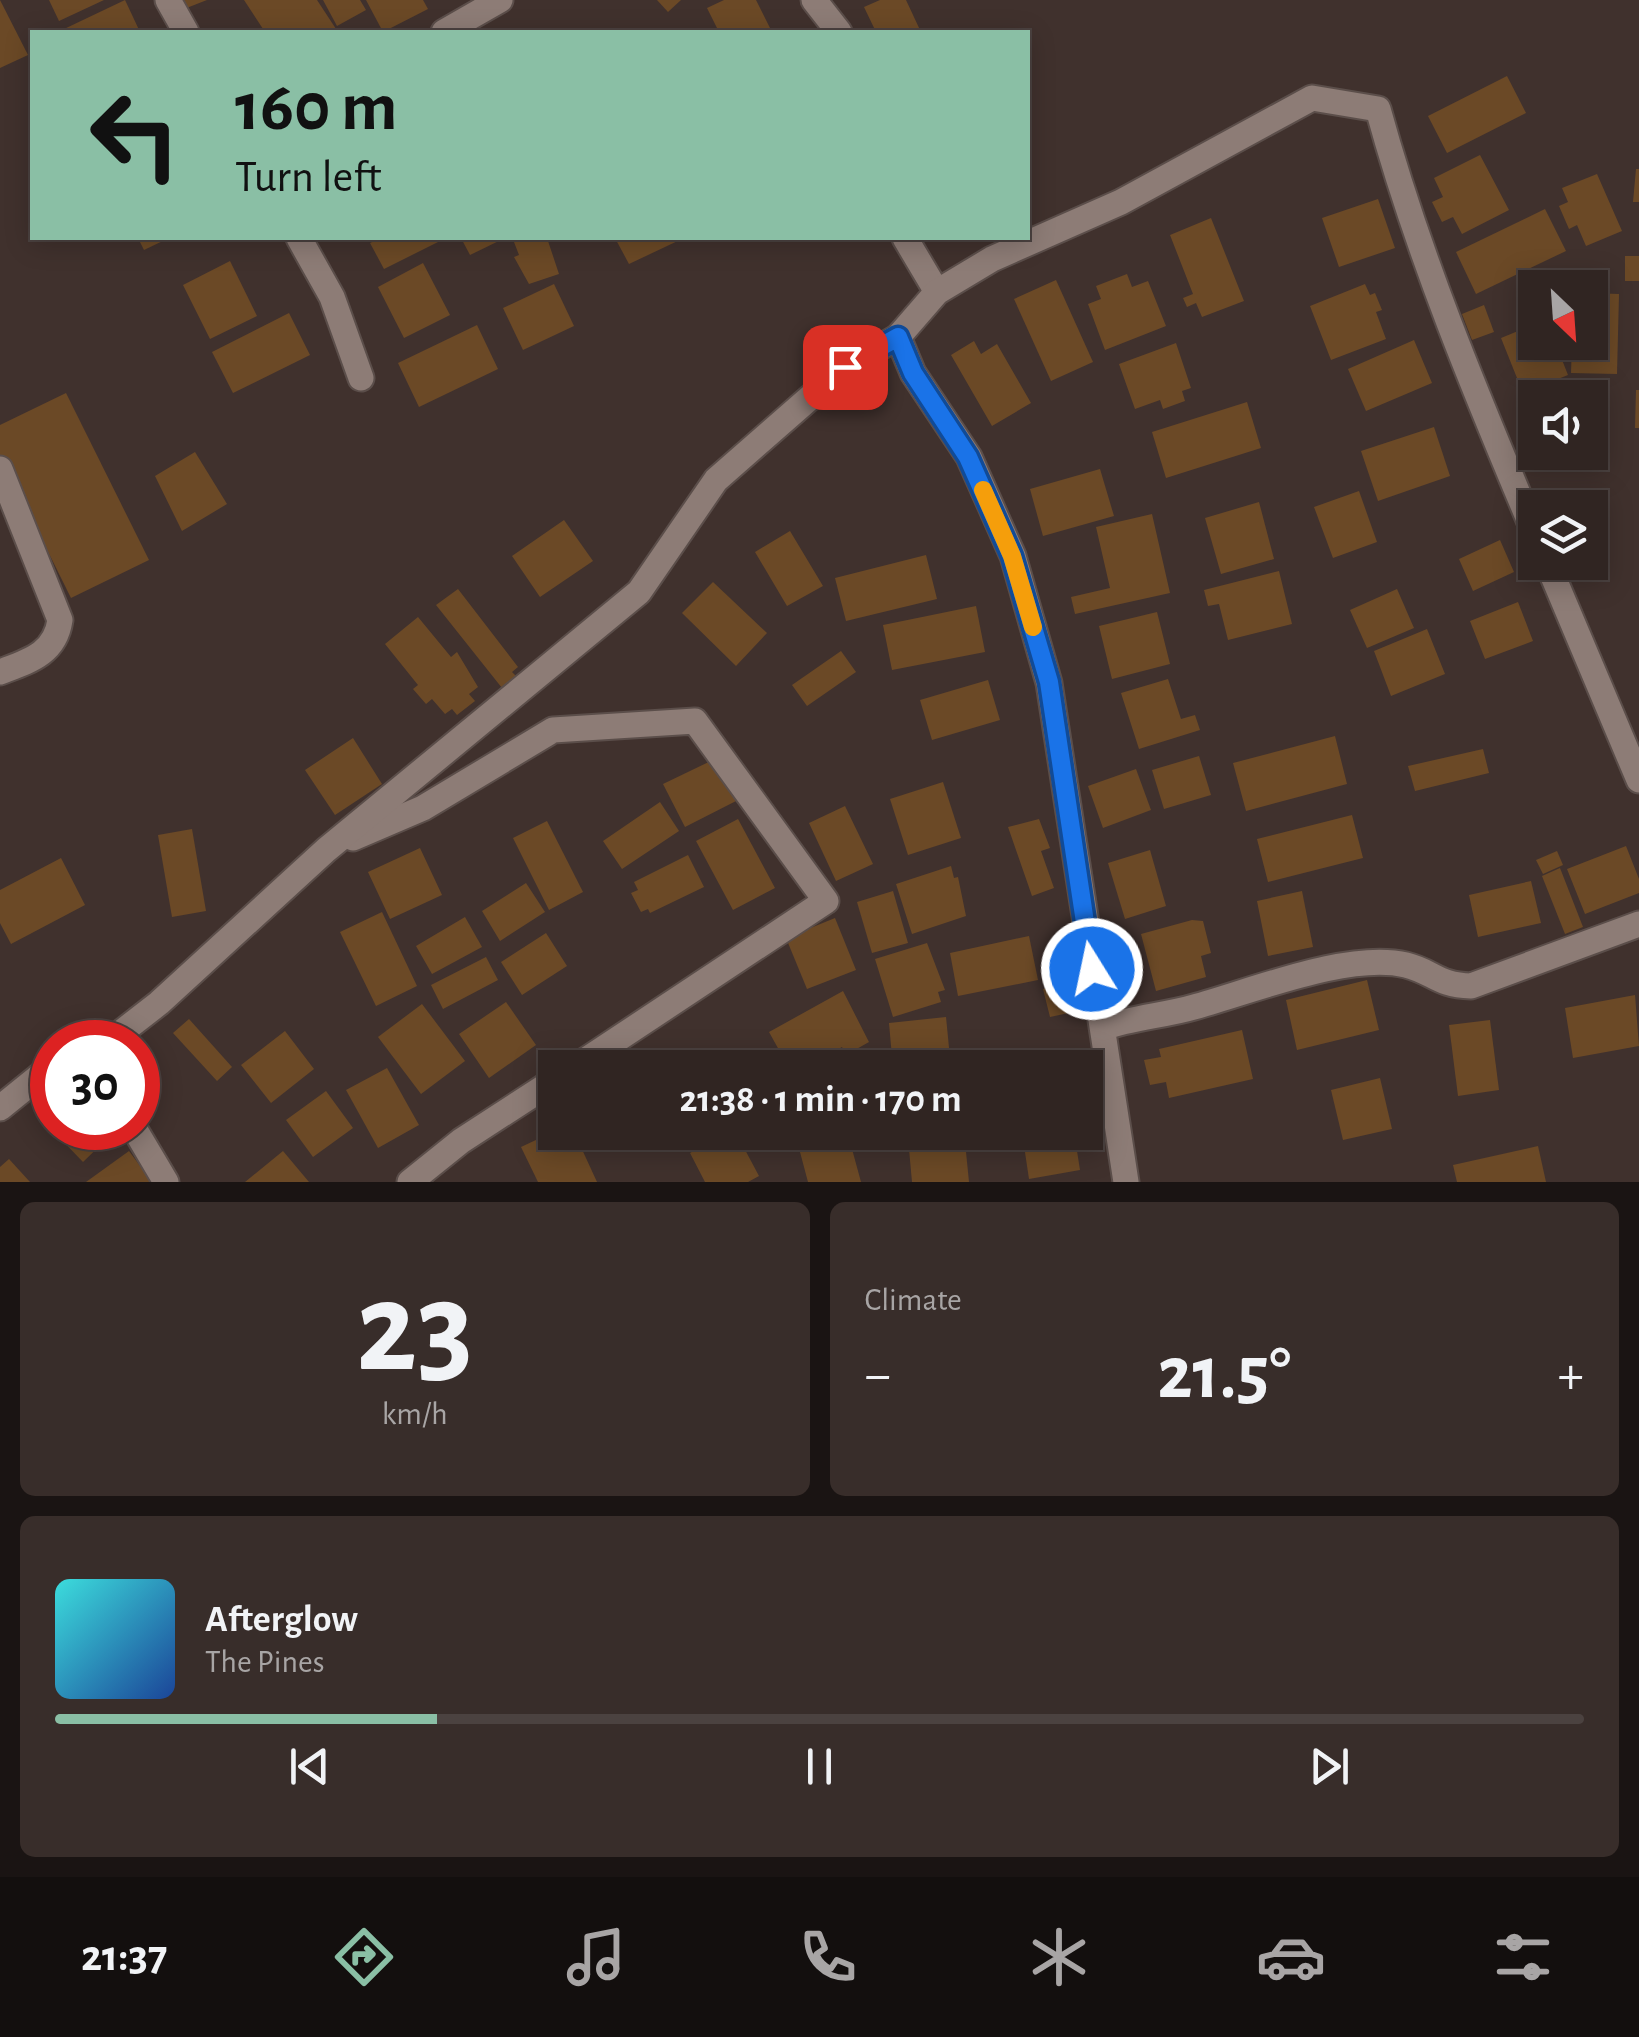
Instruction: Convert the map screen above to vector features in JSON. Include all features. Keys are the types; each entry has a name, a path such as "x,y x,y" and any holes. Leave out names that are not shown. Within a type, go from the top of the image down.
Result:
{"street":[{"path":"168,0 185,30"},
{"path":"448,30 500,0"},
{"path":"814,0 837,30"},
{"path":"137,1020 326,850 640,592 716,480 845,367 898,337 937,292 992,259 1121,202 1312,98 1378,109 1398,184 1518,493"},
{"path":"300,240 332,297 361,378"},
{"path":"906,240 937,292"},
{"path":"898,337 913,373 968,457 1012,556 1049,682 1126,1182"},
{"path":"0,468 60,620 58,637 38,658 0,672"},
{"path":"1555,580 1639,780"},
{"path":"326,850 422,808 553,730 695,721 826,901 601,1050"},
{"path":"1103,1028 1134,1016 1190,1008 1282,980 1352,966 1406,965 1443,985 1471,986 1639,924"},
{"path":"0,1108 30,1084"},
{"path":"410,1182 460,1141 538,1091"},
{"path":"147,1150 166,1182"}],"building":[{"path":"0,0 28,55 0,68"},
{"path":"49,0 104,0 59,21"},
{"path":"125,0 139,30 62,30"},
{"path":"181,0 207,0 184,9"},
{"path":"244,0 317,0 337,30 264,30"},
{"path":"323,0 360,0 366,10 337,26"},
{"path":"366,0 423,0 428,9 382,30"},
{"path":"657,0 681,0 668,12"},
{"path":"724,0 756,0 771,30 718,30 707,8"},
{"path":"880,0 906,0 920,30 875,30 864,7"},
{"path":"1507,76 1526,113 1447,153 1428,116"},
{"path":"1480,155 1509,210 1462,234 1453,217 1442,222 1432,202 1443,197 1434,178"},
{"path":"1636,169 1639,202 1633,202"},
{"path":"1597,174 1622,231 1586,246 1577,225 1569,229 1559,206 1568,202 1562,188"},
{"path":"1378,199 1395,248 1339,267 1322,218"},
{"path":"1545,209 1566,251 1526,270 1518,270 1518,274 1476,294 1456,252"},
{"path":"1211,218 1244,301 1202,317 1196,303 1187,307 1183,298 1193,294 1170,235"},
{"path":"139,240 165,240 144,250"},
{"path":"377,240 442,240 384,269 370,243"},
{"path":"462,240 501,240 470,255"},
{"path":"548,240 559,274 529,284 514,257 519,255 514,242"},
{"path":"616,240 680,240 629,264"},
{"path":"1625,256 1639,256 1639,281 1625,281"},
{"path":"230,261 257,316 210,339 183,285"},
{"path":"423,263 450,315 404,338 378,287"},
{"path":"1127,274 1132,287 1148,281 1166,326 1105,350 1088,304 1101,299 1096,286"},
{"path":"1056,280 1093,362 1051,381 1014,299"},
{"path":"554,284 574,326 523,350 503,308"},
{"path":"1365,284 1370,295 1375,293 1382,310 1376,312 1386,339 1331,360 1310,306"},
{"path":"1608,294 1619,294 1617,374 1571,373 1571,360 1608,360"},
{"path":"1484,305 1494,332 1472,340 1462,314"},
{"path":"289,313 310,355 233,393 212,352"},
{"path":"477,325 498,369 419,407 398,363"},
{"path":"1518,331 1518,360 1562,360 1568,375 1556,380 1518,380 1501,338"},
{"path":"1414,340 1432,383 1366,411 1348,369"},
{"path":"974,341 981,354 997,344 1031,403 992,426 951,355"},
{"path":"1176,343 1191,388 1182,391 1185,401 1163,409 1160,400 1135,409 1119,364"},
{"path":"1639,390 1639,428 1635,428"},
{"path":"66,393 149,560 71,598 0,455 0,425"},
{"path":"1247,402 1261,448 1166,478 1152,432"},
{"path":"1434,427 1450,476 1378,501 1361,451"},
{"path":"195,452 227,504 182,531 155,476"},
{"path":"1100,469 1114,516 1043,536 1030,489"},
{"path":"1359,491 1377,542 1333,558 1314,507"},
{"path":"1259,502 1274,559 1221,574 1205,518"},
{"path":"1152,514 1170,593 1075,614 1071,597 1110,588 1096,527"},
{"path":"564,520 593,561 540,597 512,556"},
{"path":"790,531 823,586 787,606 755,552"},
{"path":"1500,540 1514,572 1473,591 1459,559"},
{"path":"926,555 937,599 846,621 835,578"},
{"path":"1279,571 1292,624 1228,640 1219,604 1208,606 1204,590"},
{"path":"713,582 767,633 736,666 682,613"},
{"path":"458,589 518,667 512,672 517,677 502,688 436,605"},
{"path":"1397,589 1414,628 1367,648 1350,610"},
{"path":"1518,602 1533,641 1485,659 1470,621"},
{"path":"976,606 985,652 892,670 883,625"},
{"path":"1157,612 1170,664 1112,679 1099,626"},
{"path":"418,617 451,657 457,652 478,687 469,694 475,701 457,715 452,709 445,714 432,699 426,704 413,689 418,685 385,644"},
{"path":"1427,629 1445,674 1391,696 1374,651"},
{"path":"841,651 856,672 807,706 792,685"},
{"path":"1168,679 1181,719 1195,715 1200,730 1139,749 1121,693"},
{"path":"988,680 1000,720 932,740 920,700"},
{"path":"1335,736 1347,784 1246,811 1233,763"},
{"path":"353,738 382,784 335,815 305,770"},
{"path":"1483,749 1489,773 1415,791 1408,766"},
{"path":"1199,756 1211,795 1164,809 1152,770"},
{"path":"717,758 738,800 685,827 663,784"},
{"path":"1136,769 1151,810 1103,828 1088,786"},
{"path":"943,782 961,838 908,855 890,799"},
{"path":"660,802 679,831 622,869 603,841"},
{"path":"845,806 873,864 836,881 809,823"},
{"path":"1352,815 1363,858 1268,882 1257,839"},
{"path":"738,819 775,888 733,910 696,841"},
{"path":"1039,819 1050,848 1041,851 1054,888 1032,896 1008,827"},
{"path":"547,821 583,892 549,910 513,838"},
{"path":"192,829 206,911 172,917 158,835"},
{"path":"1626,846 1639,879 1639,893 1585,914 1567,869"},
{"path":"420,848 442,895 390,919 368,872"},
{"path":"1150,850 1166,906 1125,919 1108,863"},
{"path":"1557,851 1563,865 1543,874 1536,860"},
{"path":"688,855 704,887 650,913 648,909 641,912 631,893 638,890 634,882"},
{"path":"61,858 85,905 11,944 0,923 0,890"},
{"path":"951,866 954,878 958,877 966,916 912,934 896,884"},
{"path":"1560,868 1583,927 1565,934 1542,876"},
{"path":"1531,881 1541,923 1478,937 1469,895"},
{"path":"526,883 545,912 500,941 482,911"},
{"path":"893,891 908,943 872,953 857,902"},
{"path":"1302,891 1313,947 1268,956 1257,901"},
{"path":"382,912 417,986 376,1006 340,932"},
{"path":"465,917 482,947 432,974 416,946"},
{"path":"835,918 856,970 807,989 786,938"},
{"path":"1192,920 1203,921 1211,953 1201,956 1206,977 1156,991 1141,934"},
{"path":"546,933 567,966 522,995 501,962"},
{"path":"1029,936 1038,980 958,996 950,953"},
{"path":"927,943 945,990 938,992 941,1002 893,1017 875,959"},
{"path":"486,957 498,980 443,1009 431,985"},
{"path":"1367,980 1379,1030 1297,1050 1286,1000"},
{"path":"1072,983 1078,1011 1050,1017 1043,989"},
{"path":"843,991 869,1042 855,1050 779,1050 769,1032"},
{"path":"1635,995 1639,1046 1573,1058 1565,1008"},
{"path":"506,1002 536,1045 489,1078 459,1034"},
{"path":"422,1004 465,1061 421,1094 378,1037"},
{"path":"946,1017 949,1050 891,1050 889,1023"},
{"path":"189,1019 232,1067 217,1081 173,1033"},
{"path":"1490,1020 1499,1090 1458,1096 1449,1025"},
{"path":"1242,1030 1253,1079 1169,1098 1166,1082 1150,1085 1144,1060 1161,1057 1159,1049"},
{"path":"285,1031 314,1069 271,1103 241,1065"},
{"path":"387,1068 419,1125 378,1148 346,1090"},
{"path":"1380,1078 1392,1129 1343,1140 1331,1090"},
{"path":"326,1091 353,1128 313,1157 286,1120"},
{"path":"538,1139 538,1150 582,1150 597,1182 538,1182 521,1147"},
{"path":"1538,1146 1546,1182 1457,1182 1453,1165"},
{"path":"71,1150 95,1150 83,1162"},
{"path":"745,1150 759,1176 748,1182 705,1182 690,1153"},
{"path":"852,1150 861,1182 808,1182 800,1152"},
{"path":"909,1150 966,1150 969,1182 912,1182"},
{"path":"1025,1150 1077,1150 1080,1170 1029,1179"},
{"path":"129,1151 152,1182 86,1182"},
{"path":"283,1151 309,1182 245,1182"},
{"path":"9,1159 30,1182 0,1182 0,1167"}],"slow traffic":[{"path":"983,490 1012,556 1033,627"}],"route":[{"path":"845,367 898,337 913,373 968,457 1012,556 1049,682 1092,969"}]}
